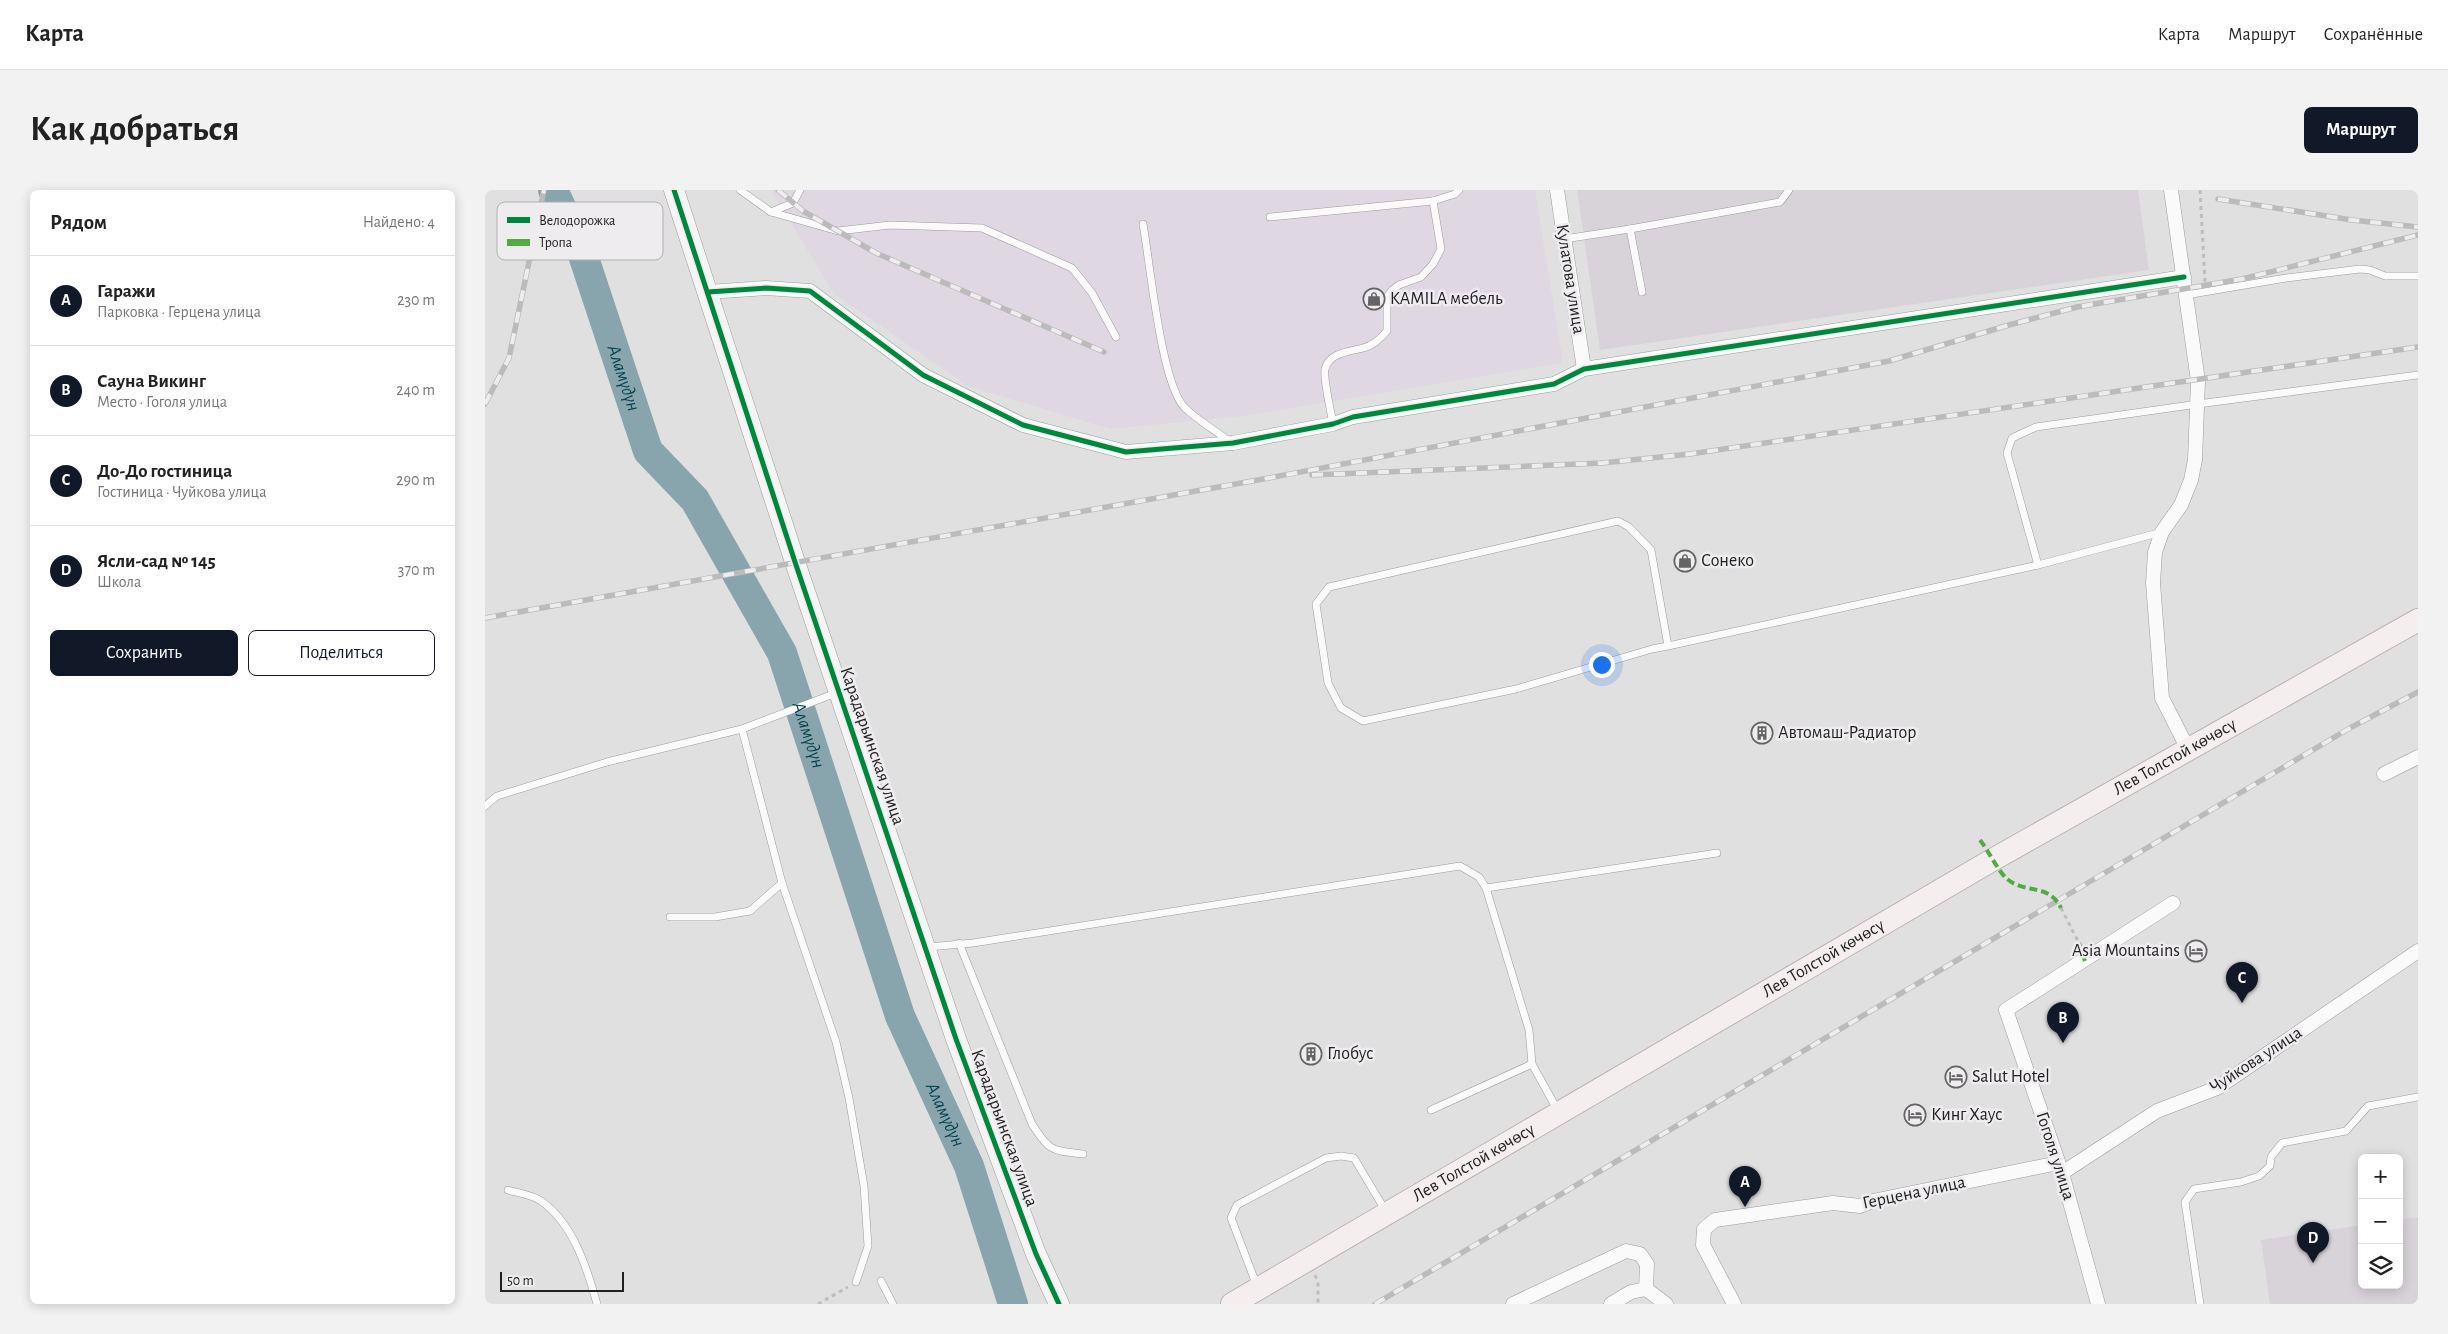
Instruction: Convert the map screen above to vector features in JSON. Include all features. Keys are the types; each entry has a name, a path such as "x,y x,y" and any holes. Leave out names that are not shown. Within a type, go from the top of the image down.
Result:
{"main road":[{"name":"Лев Толстой көчөсү","path":"1232,1304 1559,1112 2187,749 2418,620"}],"street":[{"name":"Карадарьинская улица","path":"674,190 709,292 795,562 832,695 1032,1245 1059,1304"},
{"name":"Кулатова улица","path":"1557,190 1584,368"},
{"path":"2171,190 2187,295 2198,404 2195,460 2191,480 2181,505 2162,532 2155,552 2153,584 2162,698 2187,749"},
{"path":"709,292 765,288 810,291 923,375 1023,426 1126,452 1233,443 1333,424 1353,417 1554,384 1584,368 2184,277"},
{"path":"2384,774 2418,757"},
{"name":"Гоголя улица","path":"2098,1304 2060,1168 2006,1010 2173,903"},
{"name":"Чуйкова улица","path":"2060,1168 2157,1111 2217,1088 2418,951"},
{"name":"Герцена улица","path":"1734,1304 1703,1245 1704,1229 1715,1220 1833,1203 1859,1206 1873,1201 2060,1168"},
{"path":"1513,1304 1626,1252 1640,1254 1647,1264 1646,1289"},
{"path":"1611,1304 1631,1292 1646,1289 1666,1304"}],"lane":[{"path":"740,190 771,212 838,231 890,225 982,228 1071,268 1092,293 1116,337"},
{"path":"771,212 793,203 800,190"},
{"path":"1270,217 1433,202 1455,194 1459,190"},
{"path":"1564,239 1781,202 1789,190"},
{"path":"1333,424 1325,369 1331,358 1340,353 1367,347 1379,341 1387,331 1387,297 1391,290 1421,277 1433,264 1441,249 1433,202"},
{"path":"1143,224 1166,369 1177,396 1184,407 1233,443"},
{"path":"1630,229 1642,292"},
{"path":"2187,295 2286,278 2360,269 2370,270 2385,276 2418,276"},
{"path":"2038,565 2007,453 2012,438 2036,428 2198,404 2418,375"},
{"path":"1668,646 1651,550 1629,527 1618,521 1329,586 1316,604 1328,683 1341,708 1363,721 1517,689 1668,646 2038,565 2162,532"},
{"path":"485,806 497,796 607,762 742,729 832,695"},
{"path":"742,729 783,884 836,1042 849,1098 864,1186 868,1246 856,1282"},
{"path":"1486,888 1717,853"},
{"path":"925,948 1459,866 1479,877 1486,888 1529,1030 1532,1064 1559,1112"},
{"path":"670,917 715,917 751,911 783,884"},
{"path":"959,943 1032,1124 1043,1142 1053,1150 1083,1154"},
{"path":"1431,1110 1532,1064"},
{"path":"2200,1304 2185,1202 2194,1189 2241,1182 2259,1176 2270,1166 2271,1157 2282,1143 2346,1132 2368,1106 2418,1097"},
{"path":"1258,1288 1231,1218 1237,1204 1326,1158 1341,1156 1354,1158 1387,1214"},
{"path":"508,1190 540,1200 561,1220 587,1267 597,1304"},
{"path":"881,1281 893,1304"}],"path":[{"path":"2200,190 2206,286"},
{"path":"2061,908 2079,943"},
{"path":"818,1304 856,1282"},
{"path":"1318,1282 1318,1304"}],"shaded area":[{"path":"771,190 1535,190 1563,363 1243,416 1110,429 968,386 834,294"},
{"path":"1577,190 2138,190 2149,270 1600,350"},
{"path":"2418,1217 2418,1304 2270,1304 2261,1240 2358,1226 2358,1289 2403,1289 2403,1219"}],"waterway":[{"name":"Аламүдүн","path":"553,190 559,202"},
{"name":"Аламүдүн","path":"585,260 648,451 695,500 782,653 900,1016 969,1166 1013,1304"}],"railway":[{"path":"542,202 544,190"},
{"path":"778,190 803,211 876,253 1104,352"},
{"path":"2218,199 2352,220 2418,227"},
{"path":"485,618 1269,478 1889,361 2077,307 2242,279 2418,235"},
{"path":"485,404 509,358 529,260"},
{"path":"1312,475 1602,463 1690,454 2418,347"},
{"path":"1375,1304 2350,728 2418,692"}],"marked path":[{"path":"1980,840 2007,879 2014,884 2050,895 2061,908"},
{"path":"2079,943 2085,961"}],"cycle path":[{"path":"674,190 795,562 956,1039 1036,1254 1059,1304"},
{"path":"708,292 766,288 810,291 923,375 1023,425 1126,452 1233,443 1333,424 1353,417 1554,384 1584,369 2184,277"}],"place":[{"name":"KAMILA мебель","path":"1374,299"},
{"name":"Сонеко","path":"1685,561"},
{"name":"Автомаш-Радиатор","path":"1762,733"},
{"name":"Asia Mountains","path":"2196,951"},
{"name":"До-До гостиница","path":"2242,1003"},
{"name":"Сауна Викинг","path":"2063,1043"},
{"name":"Глобус","path":"1311,1054"},
{"name":"Salut Hotel","path":"1956,1077"},
{"name":"Кинг Хаус","path":"1915,1115"},
{"name":"Гаражи","path":"1745,1207"},
{"name":"Ясли-сад № 145","path":"2313,1263"}]}
